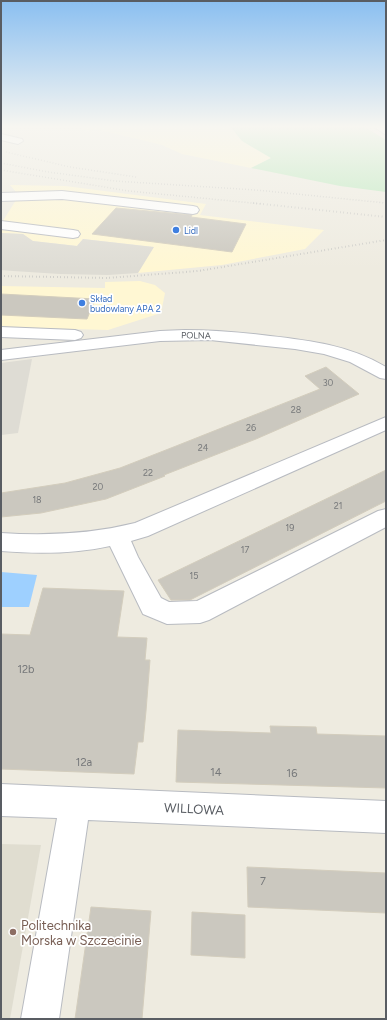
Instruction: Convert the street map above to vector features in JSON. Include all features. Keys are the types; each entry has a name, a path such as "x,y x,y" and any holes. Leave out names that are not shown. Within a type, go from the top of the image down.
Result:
{"street":[{"path":"6,225 22,213 38,195"},
{"path":"1,197 38,195 73,196 193,210"},
{"path":"6,225 73,234"},
{"path":"1,332 140,338"},
{"name":"POLNA","path":"1,355 182,334 216,335 321,347 357,358 386,374"},
{"path":"1,542 72,544 118,537 140,530 386,423"},
{"path":"118,537 152,606 167,613 200,612 386,517"},
{"name":"WILLOWA","path":"1,800 386,818"},
{"path":"40,1019 75,803"}],"shaded area":[{"path":"10,185 65,186 206,204 200,215 324,230 305,249 222,265 138,273 153,247 83,239 77,246 32,241 23,234 1,233 1,224 16,200 16,192"},
{"path":"1,233 23,234 33,241 77,246 83,239 154,247 138,273 108,275 60,274 1,270"},
{"name":"Skład budowlany APA 2","path":"140,281 155,285 165,293 161,313 108,330 1,327 1,286 105,288 105,282"},
{"path":"32,359 18,433 1,435 1,363"},
{"name":"Politechnika Morska w Szczecinie","path":"1,844 41,845 10,1019 1,1019"}],"green space":[{"path":"279,174 386,174 386,192 340,186"}],"water":[{"path":"1,572 37,575 29,607 1,607"}],"building":[{"name":"Lidl","path":"116,208 192,215 191,217 246,224 232,252 92,234"},
{"path":"1,294 95,299 87,319 1,315"},
{"path":"326,367 359,394 256,439 106,499 41,513 1,517 1,493 65,483 120,468 320,389 305,376"},
{"path":"386,470 386,501 190,600 171,600 158,580"},
{"path":"43,588 124,591 117,637 147,638 145,660 150,660 146,711 143,742 138,742 134,774 1,769 1,634 30,635"},
{"path":"270,726 316,727 317,734 386,736 386,788 176,782 178,730 271,733"},
{"path":"247,867 386,873 386,913 248,907"},
{"path":"91,907 151,911 142,1019 75,1019"},
{"path":"192,912 245,915 245,958 191,955"}],"railway":[{"path":"23,174 129,191 262,204"},
{"path":"60,174 115,181 256,190 386,203"},
{"path":"114,174 136,177"},
{"path":"253,203 386,217"},
{"path":"1,276 107,278 198,271 386,240"}],"place":[{"name":"Lidl","path":"176,230"},
{"name":"Skład budowlany APA 2","path":"82,303"},
{"name":"Politechnika Morska w Szczecinie","path":"13,932"}]}
